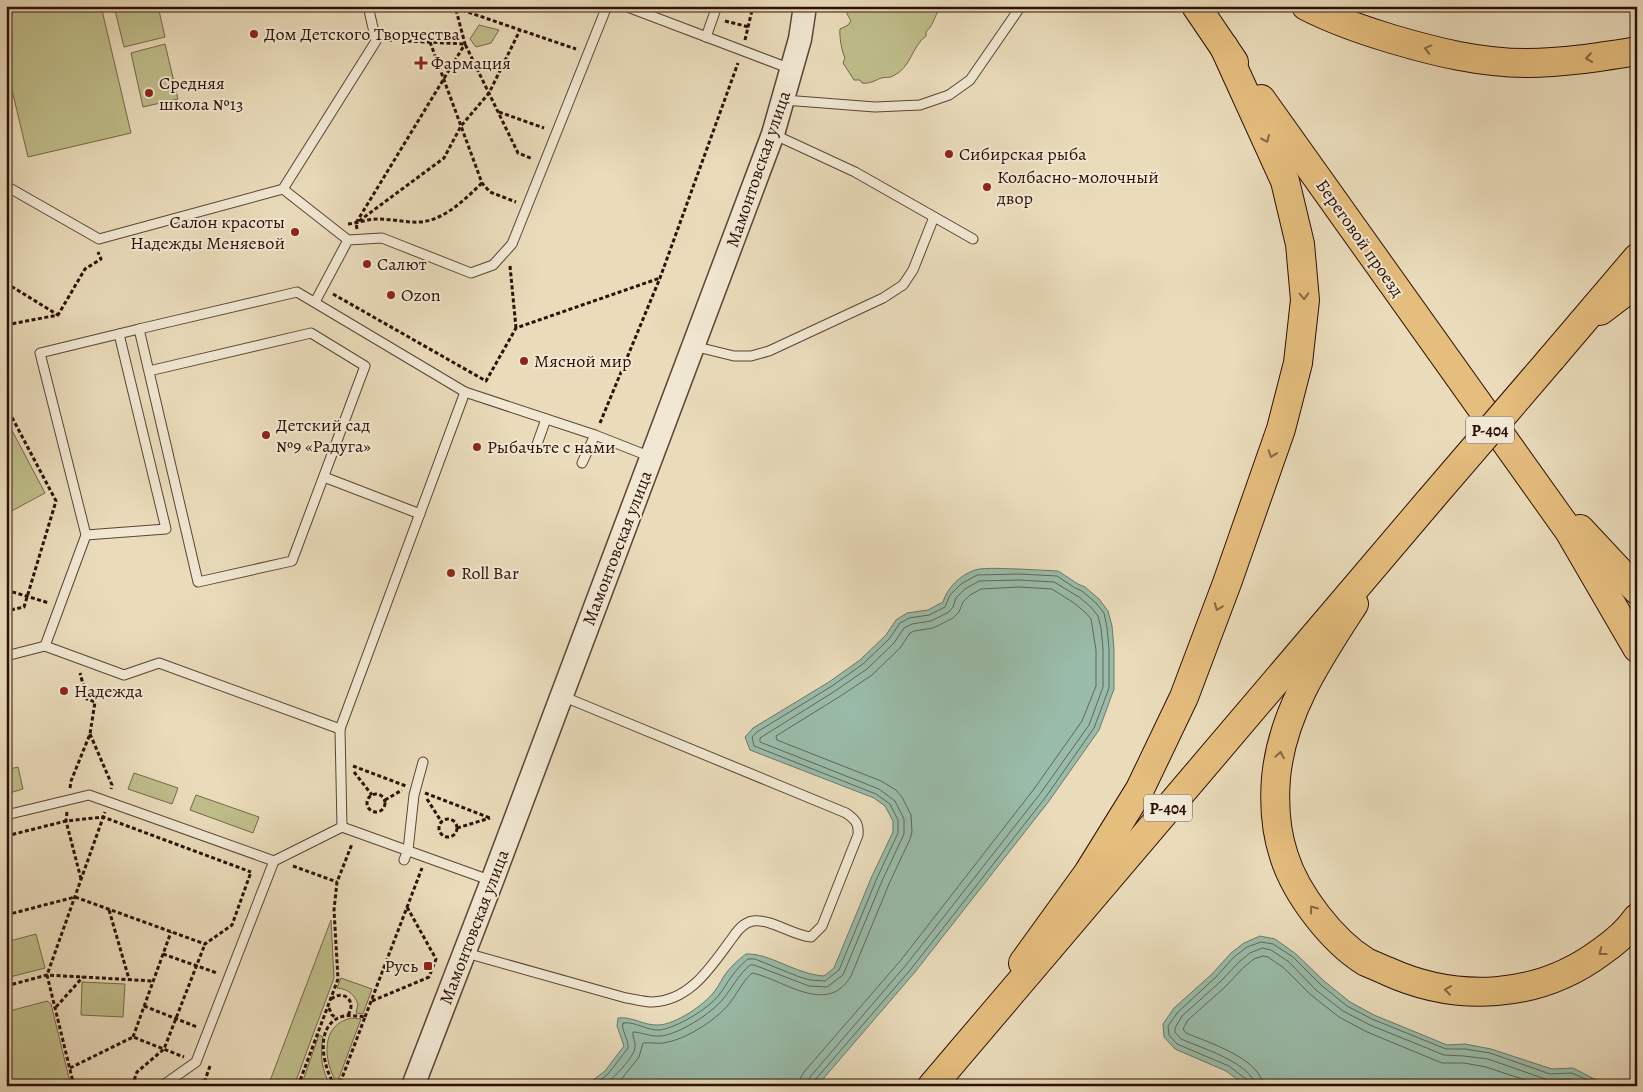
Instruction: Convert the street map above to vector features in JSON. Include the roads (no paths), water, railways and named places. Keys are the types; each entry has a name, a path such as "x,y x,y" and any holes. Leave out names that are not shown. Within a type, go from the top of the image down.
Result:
{"main road":[{"name":"Береговой проезд","path":"1196,6 1524,468"},
{"path":"1306,6 1362,30 1409,44 1455,56 1496,62 1528,63 1572,60 1637,51"},
{"path":"938,1078 1088,873 1140,789 1184,697 1227,583 1281,429 1298,362 1305,300 1300,244 1285,181 1224,47"},
{"name":"Р-404","path":"938,1078 1637,258"},
{"path":"1576,329 1637,283"},
{"path":"1524,468 1637,628"},
{"path":"1524,468 1637,590"},
{"path":"1569,531 1637,648"},
{"path":"1392,546 1319,657 1296,700 1283,738 1276,778 1276,816 1284,856 1296,884 1341,943 1366,962 1408,981 1448,990 1486,992 1521,988 1552,980 1584,965 1611,944 1637,918"}],"street":[{"name":"Мамонтовская улица","path":"413,1086 773,134 800,39 805,6"}],"lane":[{"path":"6,186 99,239 283,189 376,41 368,6"},
{"path":"283,189 353,239 382,238 471,273 493,265 512,244 607,6"},
{"path":"625,6 792,69"},
{"path":"706,37 717,6"},
{"path":"784,100 875,107 920,105 950,95 970,80 1022,6"},
{"path":"773,134 855,172 973,239"},
{"path":"693,346 734,356 751,356 770,351 884,298 903,285 913,270 934,218"},
{"path":"315,302 353,239"},
{"path":"45,646 86,535 40,353 297,292 465,392 595,435 651,457"},
{"path":"139,329 198,582 292,561 366,366 311,333 150,371"},
{"path":"86,535 166,529 119,334"},
{"path":"342,827 340,729 465,392"},
{"path":"536,447 546,418"},
{"path":"582,463 595,435"},
{"path":"324,477 420,514"},
{"path":"6,656 45,646 124,675 159,663 340,729"},
{"path":"465,952 626,998 652,1002 669,999 688,991 701,979 739,928 750,921 762,921 802,936 811,937 817,933 822,926 858,835 858,826 854,819 846,813 562,696"},
{"path":"404,860 408,850 414,795 423,762"},
{"path":"6,815 89,795 274,861"},
{"path":"162,1086 196,1062 274,861 342,827 492,881"}],"water":[{"path":"979,569 1058,571 1085,587 1099,599 1108,611 1112,626 1114,689 1099,730 1049,801 915,972 817,1086 585,1086 605,1071 624,1046 617,1026 618,1018 628,1018 659,1025 681,1018 697,1008 709,997 729,970 746,954 764,957 803,972 824,976 834,968 872,876 893,832 893,821 885,806 874,798 750,750 745,737 753,728 829,682 860,660 886,635 896,620 907,613 928,610 943,602 951,587 964,575"},
{"path":"1260,936 1275,939 1296,954 1324,981 1350,1002 1374,1015 1447,1045 1465,1044 1491,1049 1552,1069 1573,1068 1608,1086 1246,1086 1226,1071 1175,1049 1164,1037 1163,1024 1174,1008 1212,974 1231,953 1244,943"}],"place":[{"name":"Дом Детского Творчества","path":"254,34"},
{"name":"Фармация","path":"421,63"},
{"name":"Средняя школа №13","path":"149,93"},
{"name":"Сибирская рыба","path":"949,154"},
{"name":"Колбасно-молочный двор","path":"987,187"},
{"name":"Салон красоты Надежды Меняевой","path":"295,232"},
{"name":"Салют","path":"367,264"},
{"name":"Ozon","path":"391,295"},
{"name":"Мясной мир","path":"524,361"},
{"name":"Детский сад №9 «Радуга»","path":"266,435"},
{"name":"Рыбачьте с нами","path":"477,447"},
{"name":"Roll Bar","path":"451,573"},
{"name":"Надежда","path":"64,691"},
{"name":"Русь","path":"428,966"}]}
